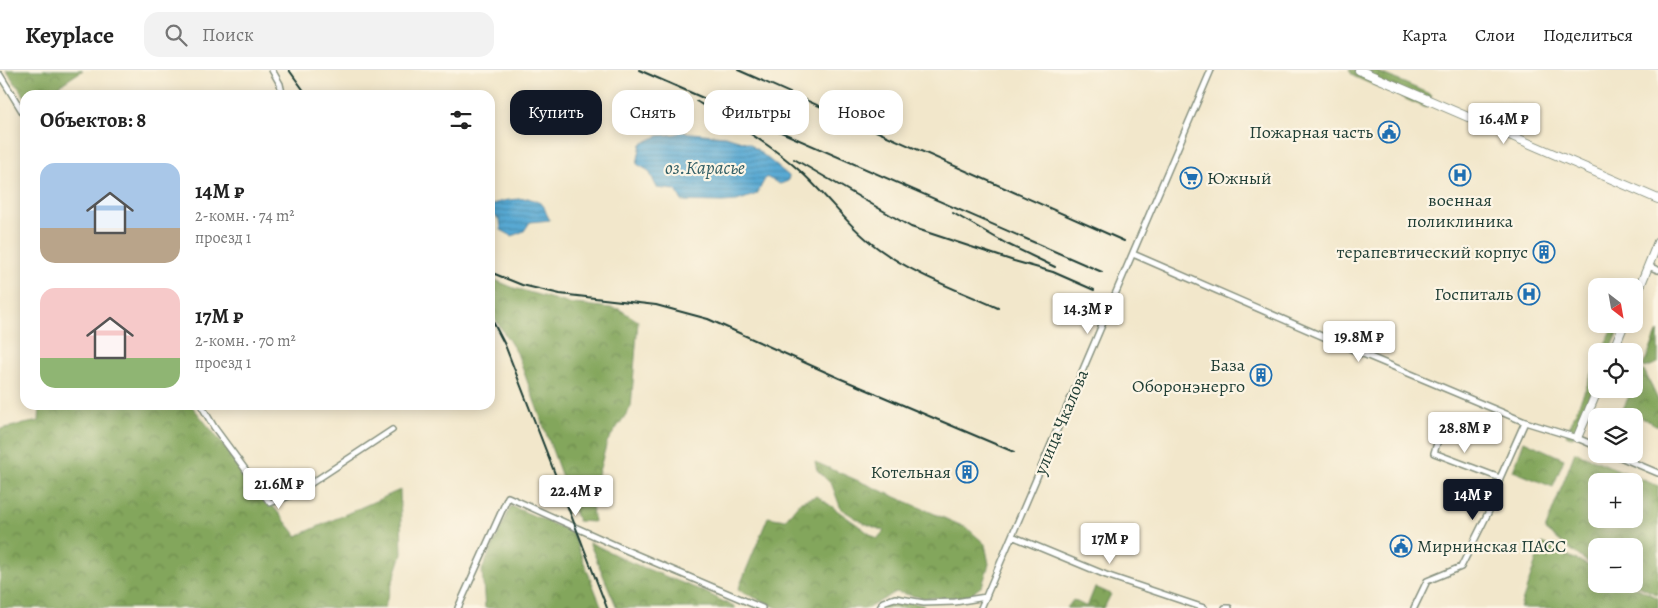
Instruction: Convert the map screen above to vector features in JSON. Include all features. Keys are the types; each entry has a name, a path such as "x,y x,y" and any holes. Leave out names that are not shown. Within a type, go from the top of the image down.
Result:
{"street":[{"path":"272,70 281,90"},
{"name":"улица Чкалова","path":"981,608 1211,70"},
{"path":"1359,70 1658,199"},
{"path":"0,74 20,108"},
{"path":"1643,278 1658,242"},
{"path":"1133,254 1356,351 1526,422 1588,443"},
{"path":"1648,266 1658,270"},
{"path":"1577,438 1594,398"},
{"path":"204,410 214,427 270,503 295,494 392,430"},
{"path":"1414,608 1427,581 1461,567 1495,499 1500,478 1526,422"},
{"path":"1443,424 1434,453 1500,478"},
{"path":"1634,463 1658,473"},
{"path":"458,608 508,497 762,608"},
{"path":"1012,536 1106,575 1204,608"},
{"path":"880,608 883,602 895,598 924,603 955,602 986,597"}],"green space":[{"path":"6,70 83,70 53,90 20,90"},
{"path":"1349,70 1374,70 1432,95 1426,108 1353,76"},
{"path":"495,280 514,288 567,303 619,309 638,321 631,407 607,442 591,501 594,522 578,521 517,353 495,319"},
{"path":"1658,331 1658,363 1645,368 1643,366"},
{"path":"1610,333 1618,333 1614,343 1606,343"},
{"path":"1643,371 1645,372 1658,400 1658,426 1643,419 1643,408 1623,408 1628,398 1643,398"},
{"path":"1588,383 1588,398 1590,398 1573,438 1566,435"},
{"path":"40,410 195,410 297,536 400,490 402,554 384,608 0,608 0,429 39,421"},
{"path":"1524,441 1564,459 1553,487 1513,471"},
{"path":"1575,452 1588,457 1588,463 1602,463 1626,473 1588,473 1588,528 1643,528 1643,480 1658,486 1658,595 1643,588 1643,538 1588,538 1588,562 1545,530"},
{"path":"815,462 967,528 985,544 989,564 982,586 967,597 923,598 896,592 868,608 778,608 738,590 768,517 785,520 801,501 817,496 877,539 884,531 864,523 841,509 832,485 817,470"},
{"path":"511,506 572,532 602,608 485,608 482,570"},
{"path":"589,542 632,563 705,592 736,608 617,608"},
{"path":"1542,543 1588,565 1588,593 1643,593 1643,591 1658,598 1658,608 1520,608"},
{"path":"1095,587 1111,594 1104,608 1067,608 1073,600 1087,607"},
{"path":"896,600 924,605 922,608 882,608 884,605"}],"water":[{"name":"оз.Карасье","path":"694,133 725,136 749,143 789,176 788,181 780,184 766,177 757,194 737,201 682,201 676,190 657,188 649,171 637,164 641,144 658,136 694,135"},
{"path":"528,198 544,206 550,220 530,222 524,231 512,236 501,230 500,220 495,216 495,204"}],"railway":[{"path":"289,70 303,90"},
{"path":"639,70 1102,272"},
{"path":"738,70 1124,241"},
{"path":"696,101 776,151 810,181 858,231 879,249 907,267 998,308"},
{"path":"794,159 911,227 1053,272 1094,290"},
{"path":"953,213 1007,244 1055,267"},
{"path":"495,274 522,285 560,294 656,305 708,319 839,378 1014,452"},
{"path":"495,326 505,345 607,608"}],"place":[{"name":"Пожарная часть","path":"1389,132"},
{"name":"военная поликлиника","path":"1460,175"},
{"name":"Южный","path":"1191,178"},
{"name":"терапевтический корпус","path":"1544,252"},
{"name":"Госпиталь","path":"1529,294"},
{"name":"База Оборонэнерго","path":"1261,375"},
{"name":"Котельная","path":"967,472"},
{"name":"Мирнинская ПАСС","path":"1401,546"}]}
